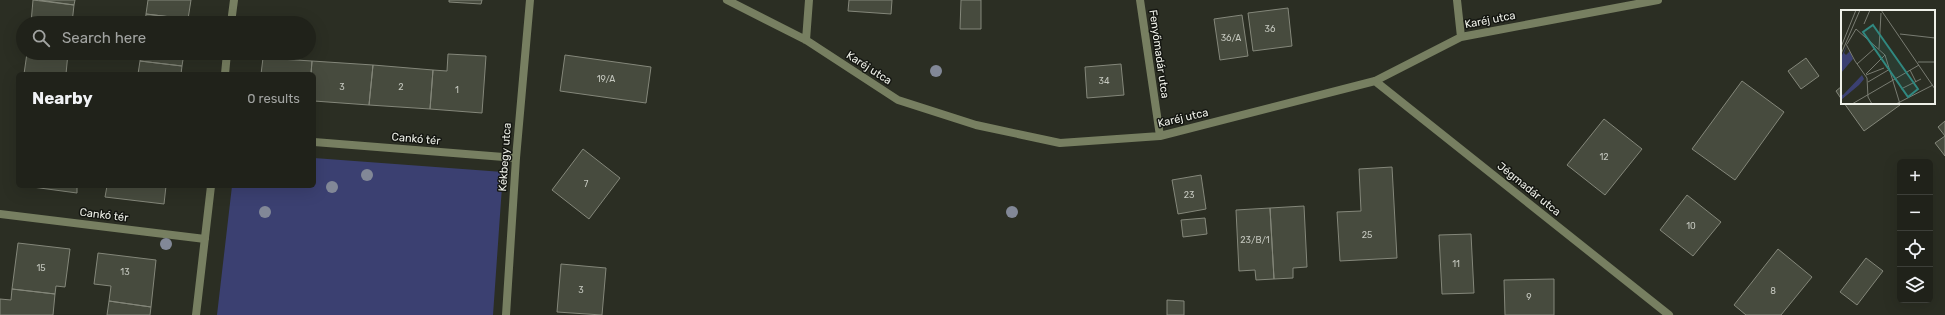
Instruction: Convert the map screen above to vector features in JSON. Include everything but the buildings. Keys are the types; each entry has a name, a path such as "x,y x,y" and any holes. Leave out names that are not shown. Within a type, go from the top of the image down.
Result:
{"street":[{"path":"232,16 234,0"},
{"name":"Kékbegy utca","path":"506,315 516,158 530,0"},
{"name":"Karéj utca","path":"727,0 806,40 898,100 976,125 1060,143 1160,136 1375,81 1461,36 1658,0"},
{"path":"806,40 809,0"},
{"name":"Fenyőmadár utca","path":"1140,0 1160,136"},
{"path":"1457,0 1461,36"},
{"path":"225,72 227,60"},
{"name":"Jégmadár utca","path":"1375,81 1669,315"},
{"name":"Cankó tér","path":"316,142 516,158"},
{"path":"196,315 211,188"},
{"name":"Cankó tér","path":"0,214 205,239"}],"shaded area":[{"path":"316,158 503,172 493,315 217,315 232,188 316,188"}]}
